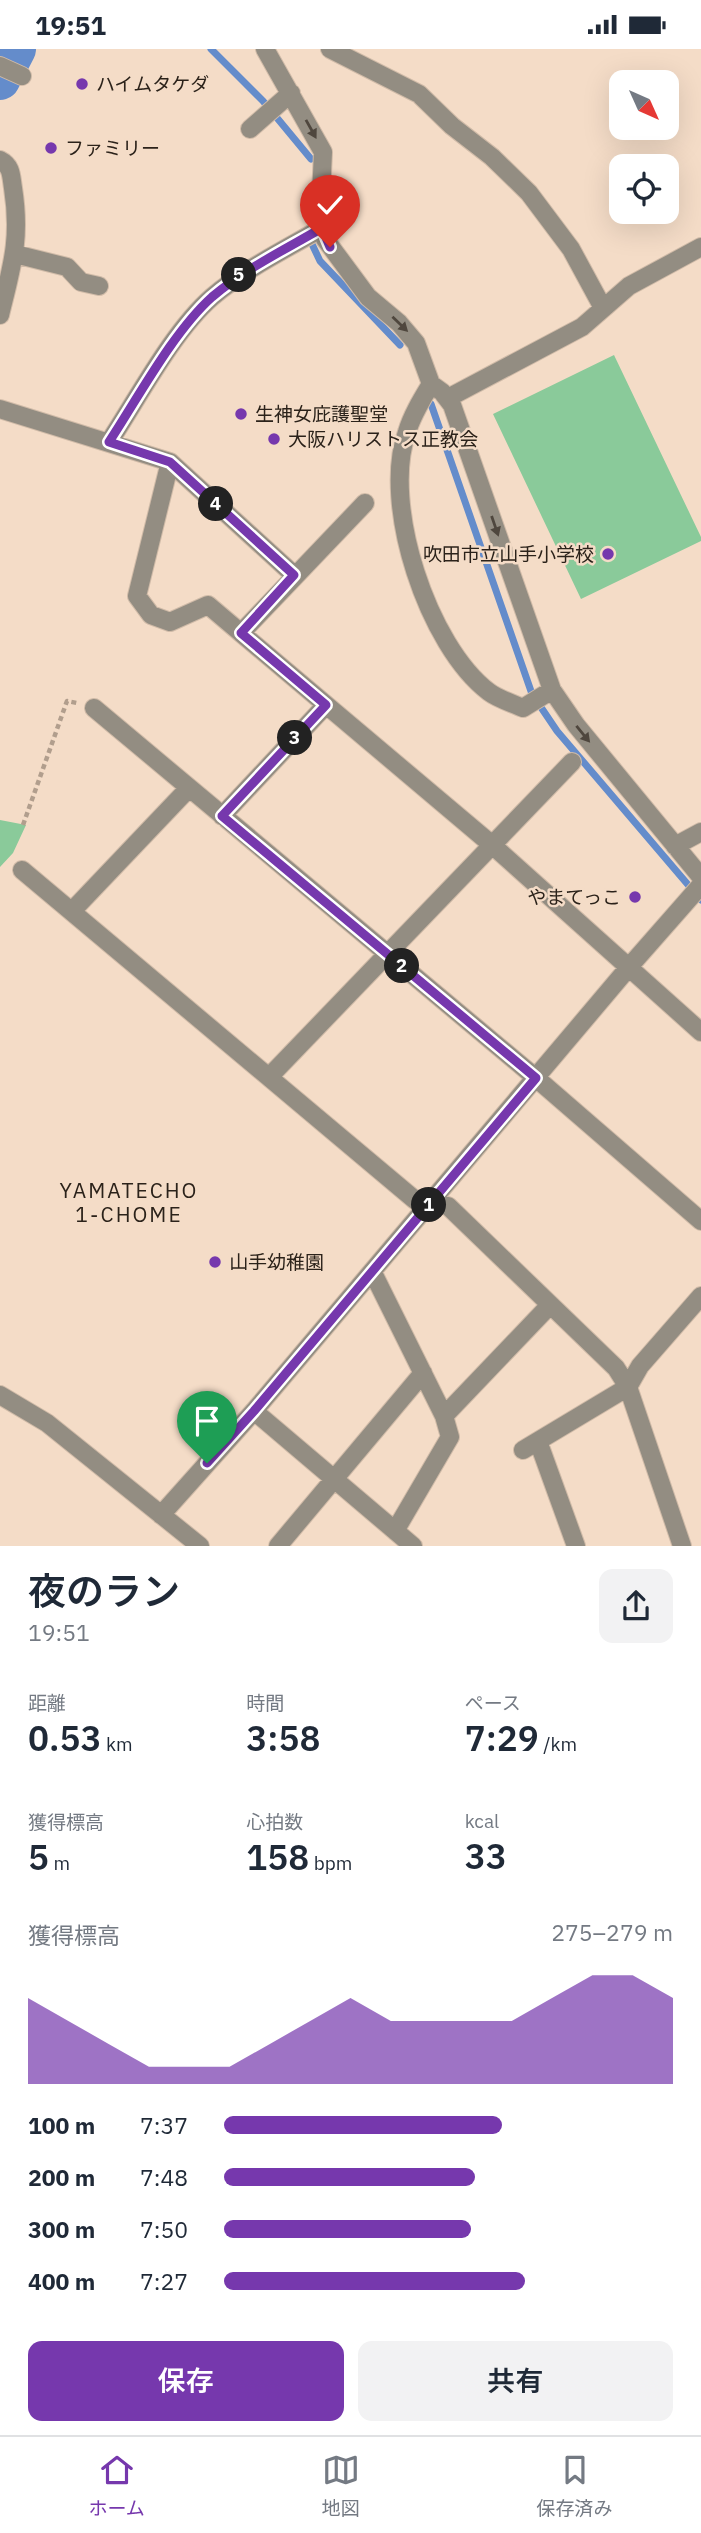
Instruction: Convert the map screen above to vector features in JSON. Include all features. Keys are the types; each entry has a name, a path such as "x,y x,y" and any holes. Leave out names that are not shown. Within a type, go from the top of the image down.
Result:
{"street":[{"path":"161,1515 254,1411 698,887 675,846 576,725 541,696 448,398 431,384 416,343 399,323 369,297 335,255 320,218 323,152 285,98 265,49"},
{"path":"330,49 419,94 452,126 492,157 529,193 571,249 603,308"},
{"path":"0,66 22,76"},
{"path":"257,123 285,98"},
{"path":"0,160 7,164 10,171 18,237 0,315"},
{"path":"109,442 181,331 210,299 243,273 322,228"},
{"path":"448,398 582,327 629,286 701,247"},
{"path":"15,254 67,267 81,282 99,286"},
{"path":"431,384 406,433 400,470 405,537 427,607 458,659 489,692 523,708 541,696"},
{"path":"0,408 170,462 294,575"},
{"path":"170,462 138,596 151,615 170,622 208,605 491,844 701,1032"},
{"path":"241,633 365,503"},
{"path":"222,816 326,705"},
{"path":"94,708 536,1078 701,1221"},
{"path":"269,1077 572,762"},
{"path":"72,911 190,788"},
{"path":"675,846 701,832"},
{"path":"22,870 415,1200 448,1206 615,1368 628,1387 679,1545"},
{"path":"372,1271 444,1416 450,1437 395,1531"},
{"path":"576,1546 531,1445 628,1387 640,1366 701,1296"},
{"path":"444,1416 550,1305"},
{"path":"278,1546 422,1373"},
{"path":"0,1395 47,1423 200,1546"},
{"path":"254,1411 413,1546"}],"path":[{"path":"23,825 67,701"}],"green space":[{"path":"614,355 701,541 581,599 493,414"},
{"path":"0,820 26,825 13,853 0,867"}],"waterway":[{"path":"0,80 16,49"},
{"path":"211,49 263,101 311,159"},
{"path":"311,242 320,261 400,345"},
{"path":"431,404 532,694 557,731 701,900"}],"place":[{"name":"ハイムタケダ","path":"82,84"},
{"name":"ファミリー","path":"51,148"},
{"name":"生神女庇護聖堂","path":"241,414"},
{"name":"大阪ハリストス正教会","path":"274,439"},
{"name":"吹田市立山手小学校","path":"608,554"},
{"name":"やまてっこ","path":"635,897"},
{"name":"山手幼稚園","path":"215,1262"}],"district":[{"name":"YAMATECHO 1-CHOME","path":"129,1202"}],"route":[{"path":"207,1463 536,1078 222,816 326,705 241,633 294,575 170,462 109,442 181,331 210,299 243,273 322,228 330,247"}]}
